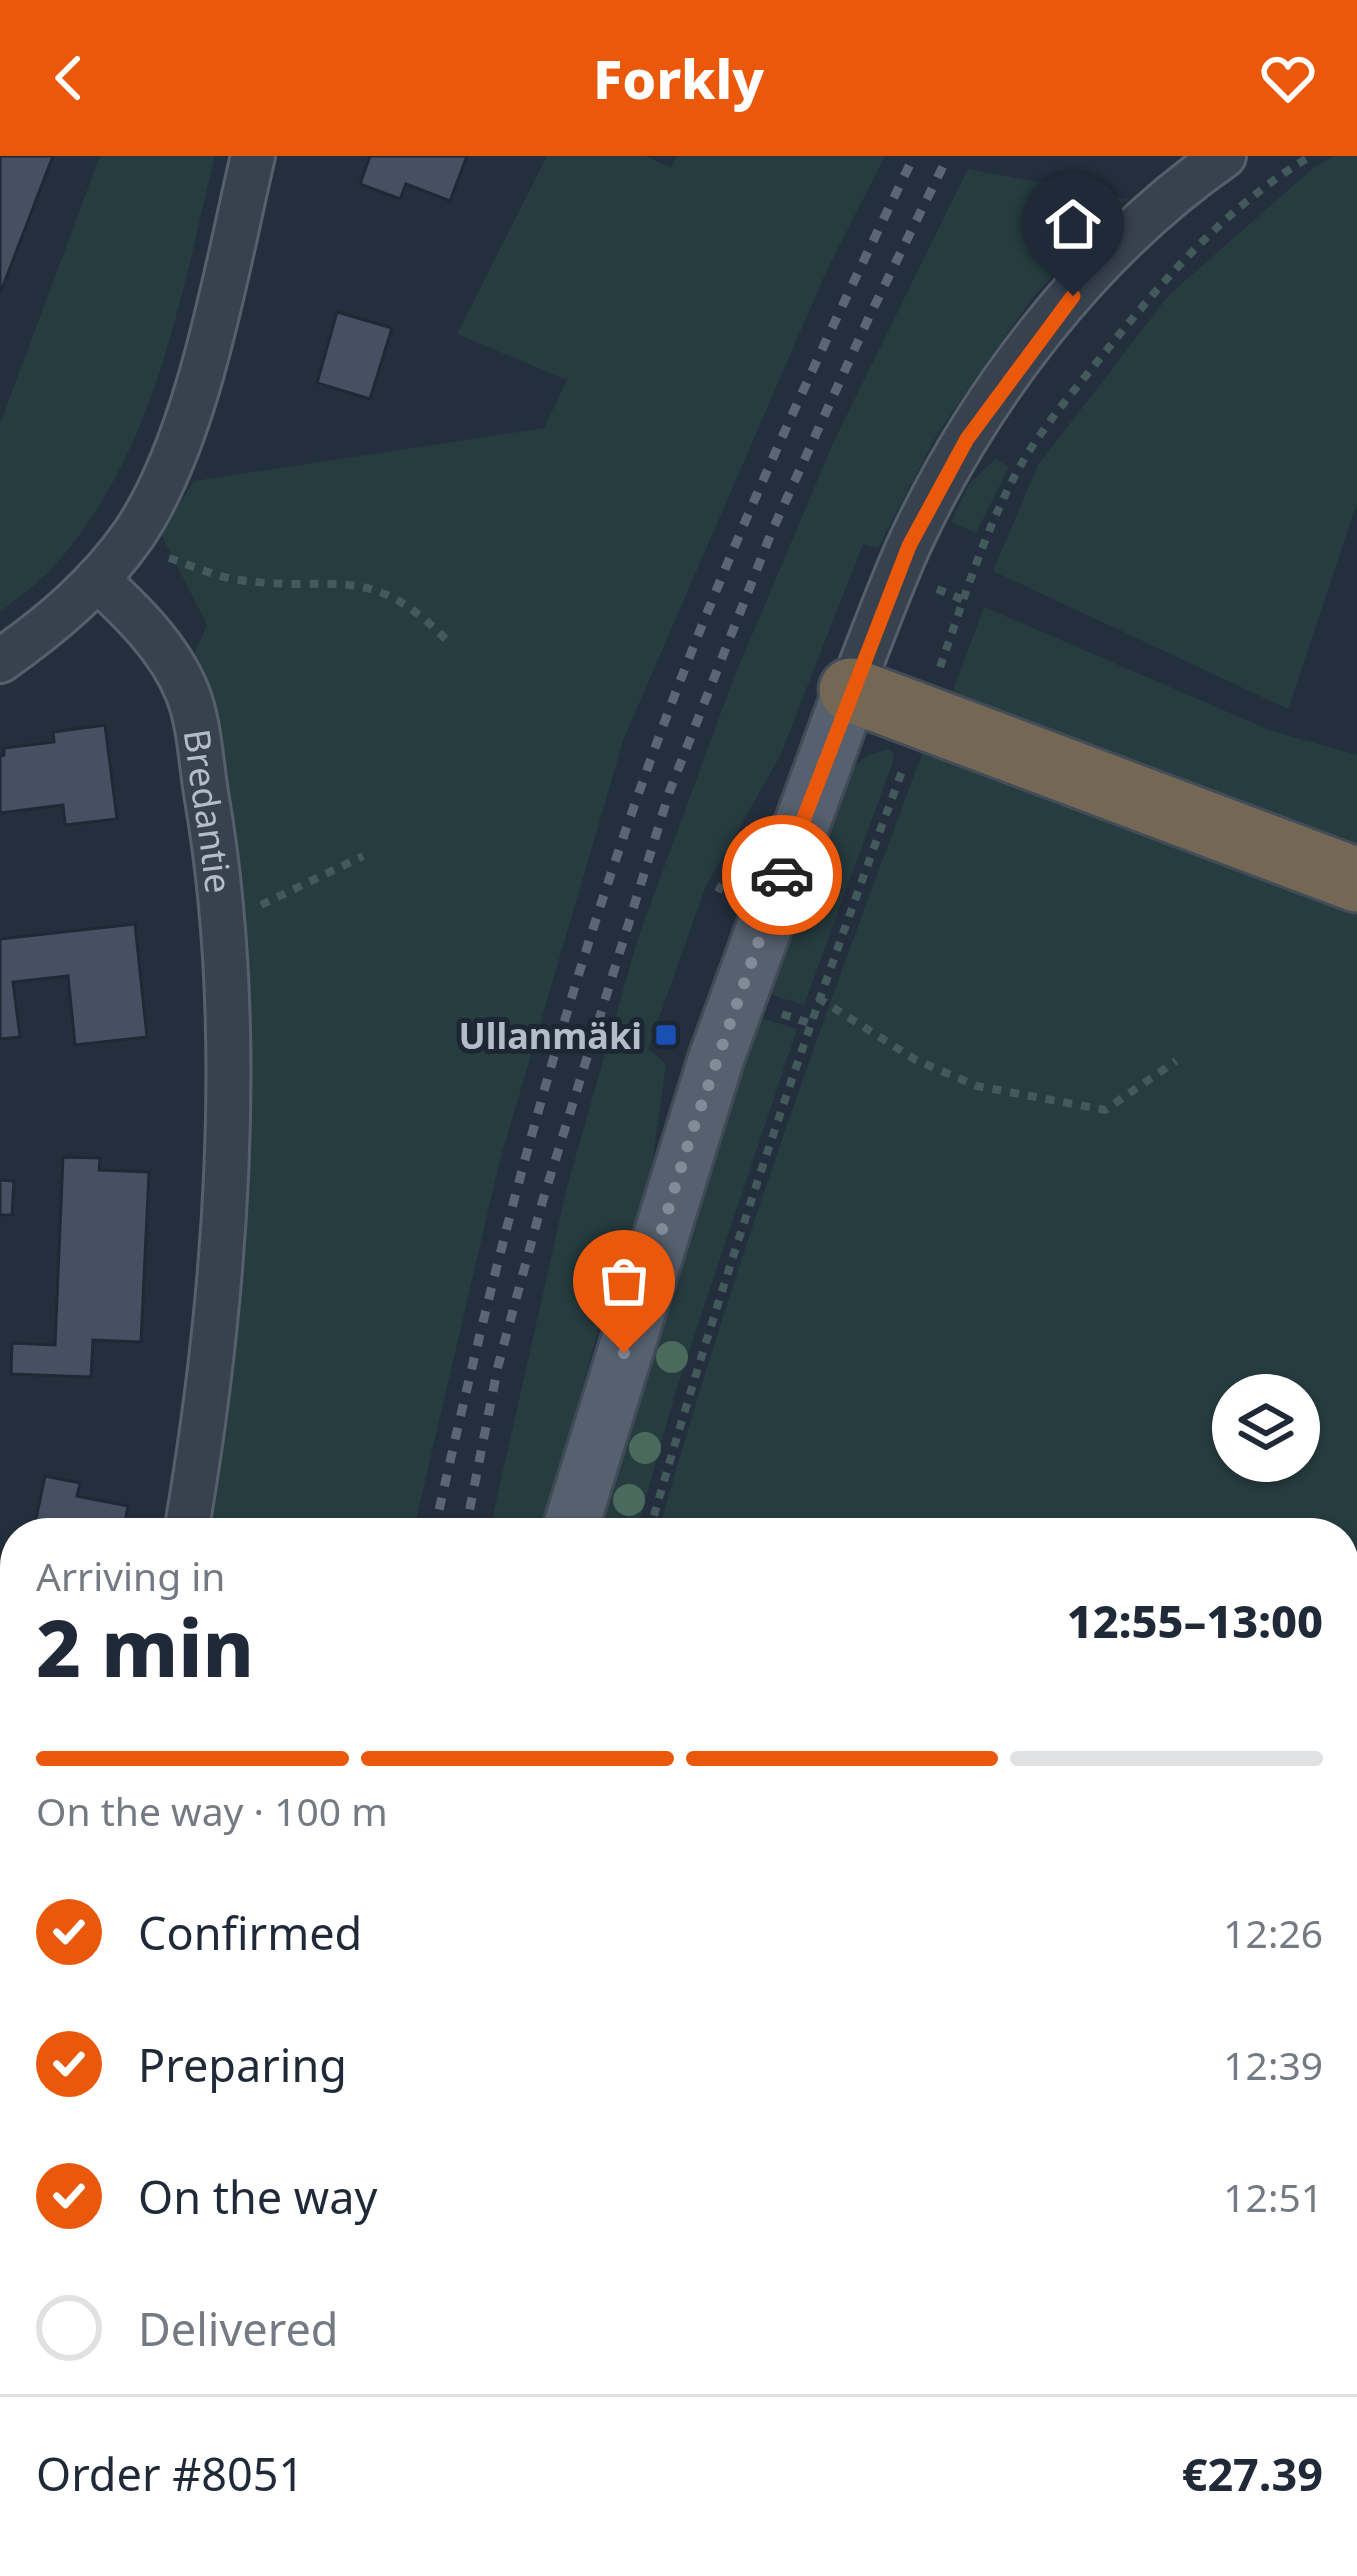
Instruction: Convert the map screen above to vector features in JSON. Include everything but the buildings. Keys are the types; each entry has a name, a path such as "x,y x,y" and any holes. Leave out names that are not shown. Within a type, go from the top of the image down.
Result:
{"highway":[{"path":"851,690 1357,880"}],"main road":[{"path":"574,1518 723,1039 851,690"}],"street":[{"path":"0,662 52,625 97,579 134,533 166,472 189,412 253,156"},
{"path":"851,690 909,546 967,439 1012,374 1119,243 1224,156"},
{"name":"Bredantie","path":"97,579 135,615 188,694 214,842 222,924 230,1011 220,1257 189,1518"}],"path":[{"path":"653,1518 818,998 972,575 1017,472 1045,426 1130,321 1219,225 1284,171 1311,156"},
{"path":"156,554 231,579 364,584 421,613 451,645"},
{"path":"222,924 362,856"},
{"path":"818,998 916,1060 977,1085 1105,1110 1176,1061"}],"green space":[{"path":"100,156 215,156 160,371 118,472 90,520 56,564 0,612 0,424"},
{"path":"547,156 645,156 671,168 677,156 885,156 826,272 624,738 499,1164 416,1518 206,1518 229,1281 189,666 207,625 161,534 194,481 544,428 567,380 457,334"},
{"path":"1334,156 1357,156 1357,504 1288,709 993,571 1038,465 1169,295 1312,169"},
{"path":"968,169 1127,199 1033,297 938,433 878,548 863,544 780,756 705,888 648,1049 666,1064 651,1171 596,1338 545,1518 492,1518 567,1187 638,938 733,680 834,441"},
{"path":"995,459 1009,467 976,533 951,522 969,484"},
{"path":"984,607 1272,731 1357,755 1357,846 951,696"},
{"path":"926,744 1357,906 1357,1518 662,1518 750,1234"},
{"path":"889,749 894,754 892,764 804,1005 769,994 852,767 870,754"},
{"path":"760,1018 797,1029 675,1394 640,1518 600,1518"}],"railway":[{"path":"437,1518 526,1154 643,781 703,622 770,465 914,156"},
{"path":"468,1518 498,1366 542,1203 670,790 772,531 948,156"}],"way so far":[{"path":"624,1353 691,1135 782,875"}],"place":[{"name":"Ullanmäki","path":"666,1035"}],"route":[{"path":"782,875 909,546 967,439 1073,296"}]}
